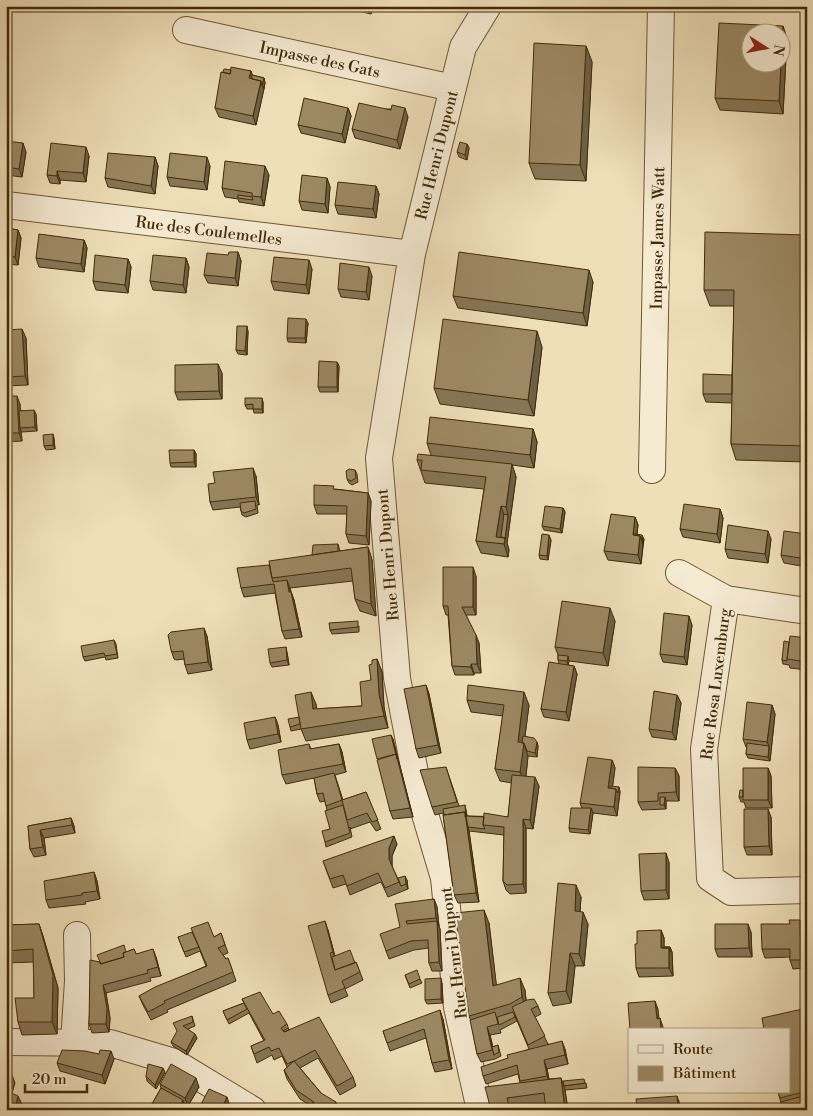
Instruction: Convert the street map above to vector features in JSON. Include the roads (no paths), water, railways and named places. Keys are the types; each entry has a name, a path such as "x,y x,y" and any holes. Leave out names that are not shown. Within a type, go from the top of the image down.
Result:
{"street":[{"name":"Rue Henri Dupont","path":"480,1110 457,1007 444,878 419,794 397,678 379,458 412,254 463,47 488,6"},
{"name":"Impasse James Watt","path":"652,470 661,6"},
{"name":"Impasse des Gats","path":"186,30 453,88"},
{"name":"Rue des Coulemelles","path":"6,205 412,254"},
{"path":"680,573 726,599 807,611"},
{"name":"Rue Rosa Luxemburg","path":"726,599 704,749 710,878 731,892 807,890"},
{"path":"74,1042 78,981 77,935"},
{"path":"6,1042 110,1043 174,1062 253,1110"}]}
